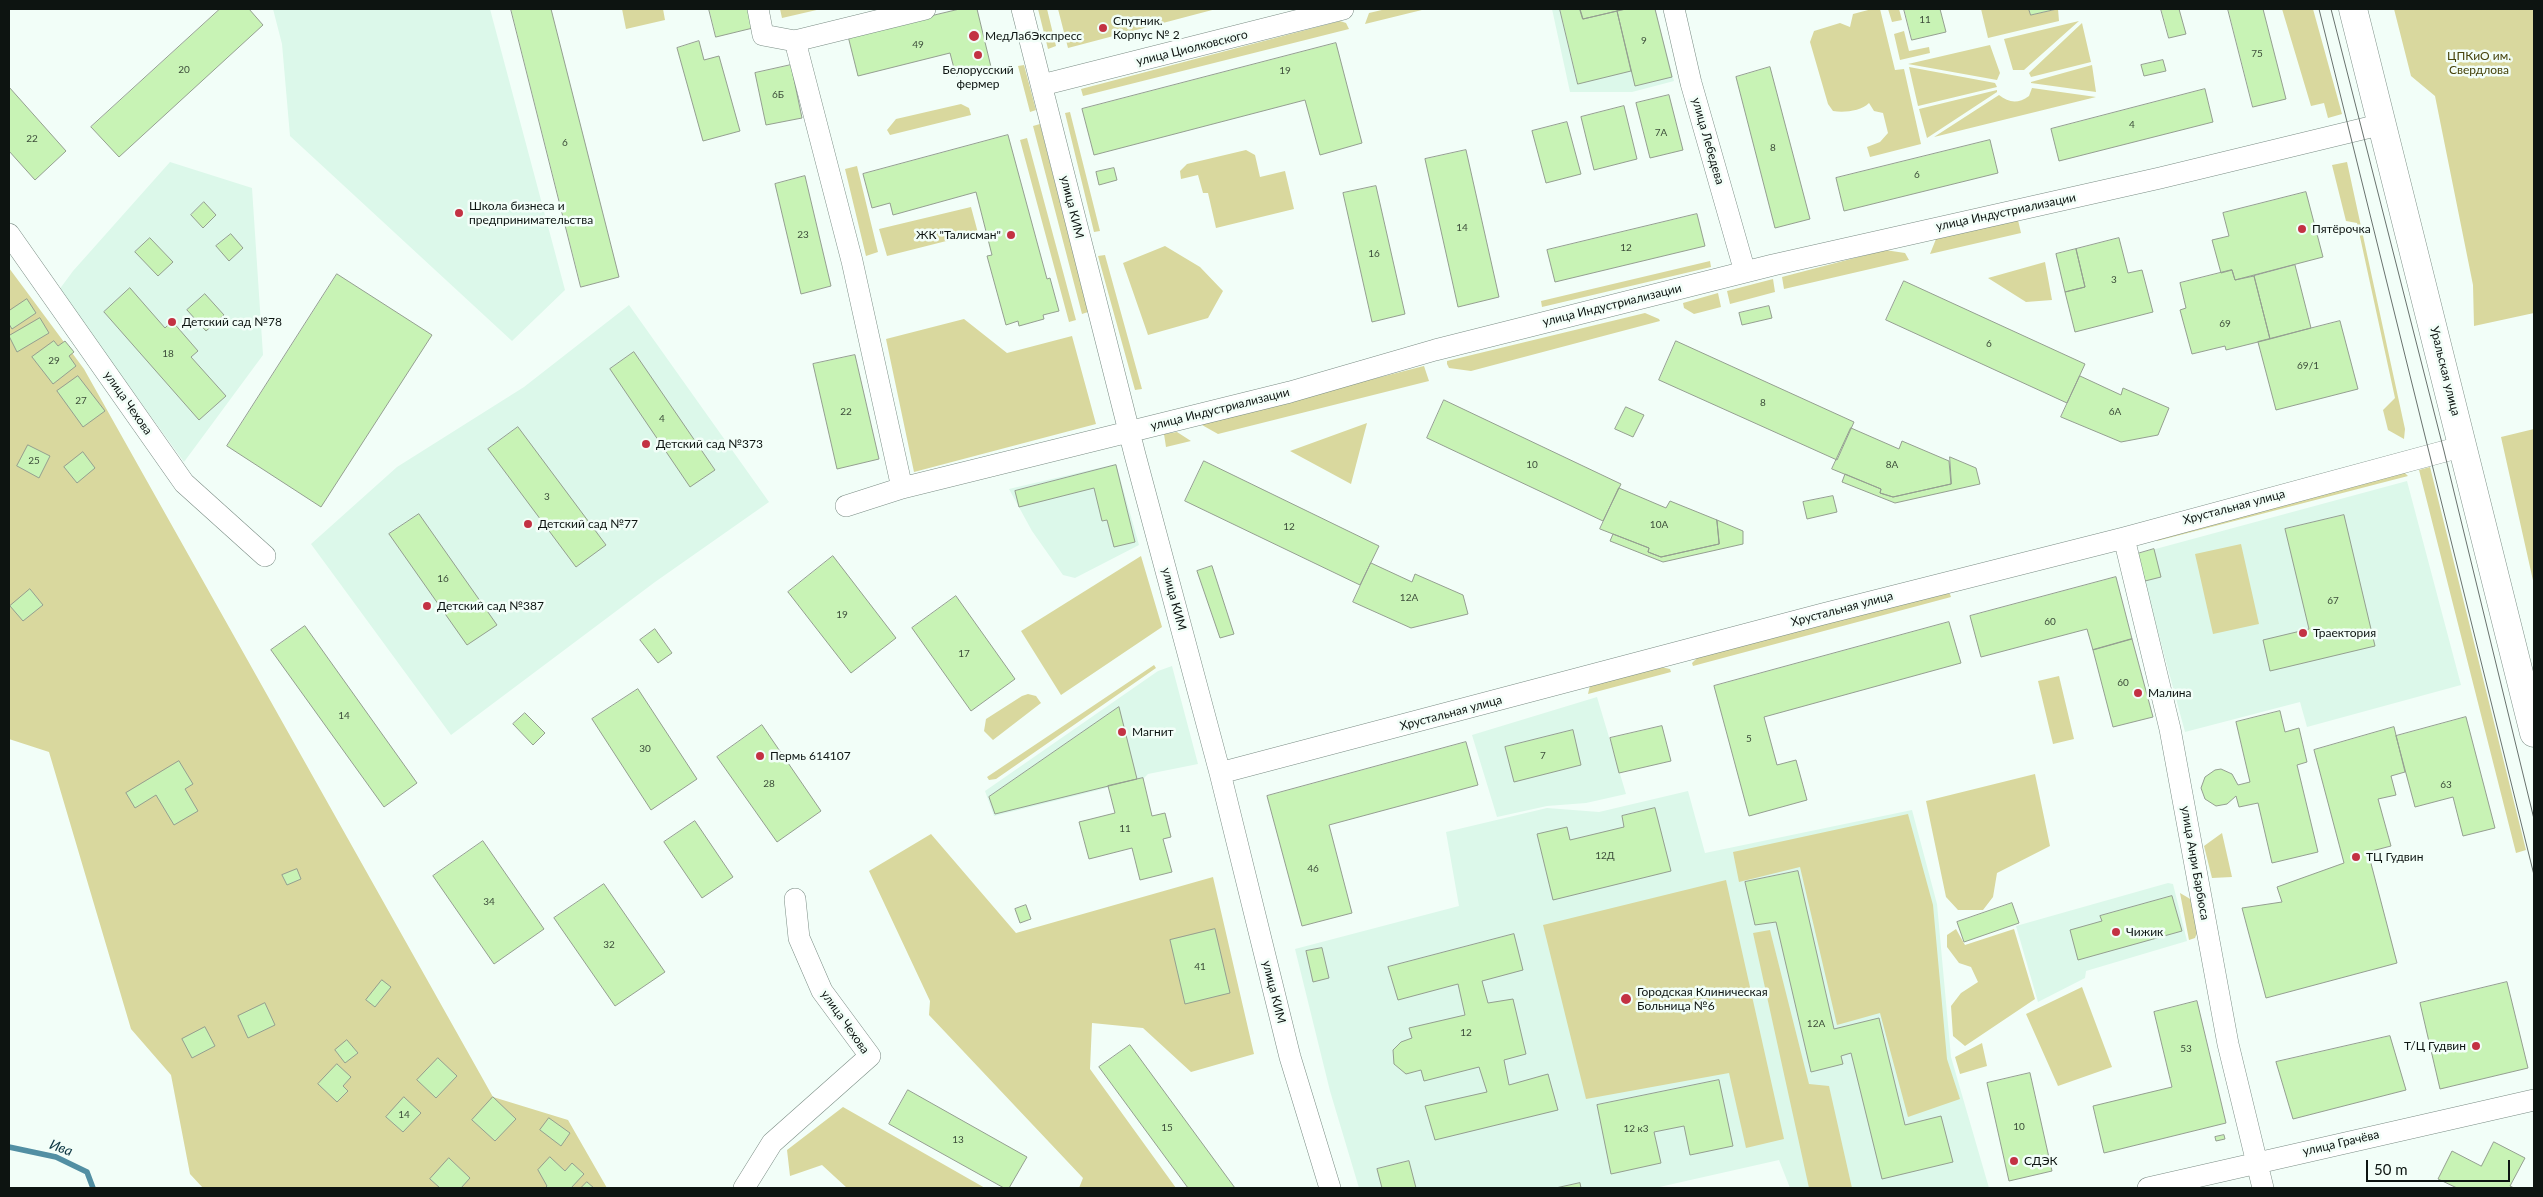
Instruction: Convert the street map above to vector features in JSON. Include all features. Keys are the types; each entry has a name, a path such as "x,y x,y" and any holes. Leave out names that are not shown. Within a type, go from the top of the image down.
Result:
{"main road":[{"name":"Уральская улица","path":"2353,9 2464,446 2534,733"}],"street":[{"path":"758,9 763,35 795,41 925,9"},
{"name":"улица КИМ","path":"1022,9 1130,432 1220,773 1290,1057 1330,1188"},
{"name":"улица Циолковского","path":"1042,86 1343,9"},
{"name":"улица Лебедева","path":"1674,9 1691,83 1745,272"},
{"path":"795,41 852,261 902,488"},
{"name":"улица Индустриализации","path":"846,506 902,488 1290,392 1436,350 1745,272 2160,178 2383,124"},
{"name":"улица Чехова","path":"9,234 184,482 265,556"},
{"name":"Хрустальная улица","path":"1220,773 1822,614 2124,538 2464,446"},
{"name":"улица Анри Барбюса","path":"2124,538 2170,729 2228,1044 2263,1188"},
{"name":"улица Чехова","path":"744,1188 772,1143 870,1056 822,992 799,938 796,899"},
{"name":"улица Грачёва","path":"2148,1188 2534,1100"}],"shaded area":[{"name":"Школа бизнеса и предпринимательства","path":"273,9 490,9 565,290 512,341 290,136 282,44"},
{"path":"1552,9 1655,9 1674,81 1632,92 1570,92"},
{"name":"Детский сад №78","path":"170,162 252,188 263,355 184,462 59,290 73,271"},
{"path":"629,305 769,502 655,582 451,735 311,544 397,467 524,387"},
{"path":"1116,464 1139,545 1075,578 1063,575 1032,531 1009,489"},
{"name":"Траектория","path":"2407,481 2461,685 2307,727 2300,702 2185,732 2137,554"},
{"path":"1172,666 1198,764 1148,774 1144,778 994,816 985,791 1158,671"},
{"path":"1597,697 1626,794 1586,803 1547,806 1497,817 1472,735"},
{"name":"Городская Клиническая Больница №6","path":"1688,791 1705,853 1912,810 1937,904 1951,1057 1989,1188 1790,1188 1779,1160 1655,1188 1359,1188 1330,1091 1295,949 1459,906 1446,832 1547,808 1599,812"},
{"path":"2168,883 2173,884 2187,941 2086,971 2085,978 2038,1002 2016,926"}],"green space":[{"path":"622,9 663,9 665,20 626,29"},
{"path":"780,9 821,9 782,18"},
{"path":"1038,9 1047,9 1056,46 1048,49"},
{"name":"Спутник. Корпус № 2","path":"1058,9 1216,9 1068,48"},
{"path":"1386,9 1426,9 1365,24 1369,13"},
{"path":"1880,9 1895,70 1904,69 1921,144 1870,157 1867,147 1880,142 1888,133 1883,113 1874,111 1869,103 1862,108 1852,111 1833,111 1828,104 1810,42 1814,31 1840,23 1850,27 1853,14"},
{"path":"1888,9 1899,9 1902,20 1892,22"},
{"path":"1981,9 2029,9 2031,15 2058,9 2059,21 1988,38"},
{"path":"2282,9 2313,9 2342,114 2328,118 2324,103 2311,106"},
{"name":"ЦПКиО им. Свердлова","path":"2394,9 2534,9 2534,313 2474,326 2473,285 2435,96 2411,76"},
{"path":"1340,21 1346,23 1349,29 1083,96 1081,89"},
{"path":"2079,21 2024,70 2013,70 2004,39"},
{"path":"2082,23 2091,62 2031,77 2029,73"},
{"path":"1904,31 1909,51 1929,47 1930,53 1900,60 1894,34"},
{"path":"1990,45 2000,73 1997,80 1908,64"},
{"path":"1024,65 1036,110 1030,112 1018,66"},
{"path":"2092,65 2096,92 2031,83 2031,82"},
{"path":"1909,67 1995,83 1997,87 1918,106"},
{"path":"2032,88 2096,97 1934,137 1999,95 2006,100 2014,102 2029,96"},
{"path":"1997,90 1997,92 1927,138 1919,109"},
{"path":"961,104 969,108 971,115 890,135 887,130 896,119"},
{"path":"1070,112 1100,231 1094,232 1065,113"},
{"path":"1040,124 1088,312 1082,314 1033,126"},
{"path":"1027,138 1076,320 1069,322 1020,140"},
{"path":"1246,150 1255,155 1260,177 1285,171 1294,209 1216,228 1208,193 1203,193 1198,175 1181,179 1180,171 1187,164"},
{"path":"2347,162 2405,429 2404,439 2388,430 2383,410 2395,398 2357,223 2346,221 2332,165"},
{"path":"857,166 878,252 866,256 845,169"},
{"path":"971,207 978,233 887,256 879,229"},
{"path":"2018,220 2021,233 1930,254 1936,239"},
{"path":"1165,246 1200,267 1223,291 1208,318 1148,335 1123,263"},
{"path":"1885,250 1905,253 1909,260 1784,289 1782,277"},
{"path":"1105,255 1142,389 1135,390 1098,256"},
{"path":"1710,261 1711,267 1542,307 1541,301"},
{"path":"2045,262 2052,300 2026,302 1988,278"},
{"path":"9,268 84,369 493,1097 568,1120 607,1188 203,1188 190,1174 171,1075 131,1029 49,752 9,739"},
{"path":"1773,279 1775,292 1730,304 1727,291"},
{"path":"1718,293 1721,307 1694,314 1684,308 1683,303"},
{"path":"1645,313 1660,321 1471,371 1449,368 1447,364 1447,361"},
{"path":"964,319 1007,353 1072,336 1096,424 914,472 886,339"},
{"path":"1424,366 1429,381 1218,434 1202,425 1204,422"},
{"path":"1367,423 1351,484 1290,451"},
{"path":"2534,429 2534,585 2501,437"},
{"path":"1177,432 1191,441 1166,447 1164,434"},
{"path":"2430,467 2526,850 2516,853 2419,470"},
{"path":"2402,470 2408,476 2157,541 2158,539"},
{"path":"2241,544 2259,624 2213,634 2195,554"},
{"path":"1141,556 1162,627 1061,695 1021,631"},
{"path":"1945,592 1950,594 1951,597 1693,666 1692,663 1698,657"},
{"path":"1154,665 1156,668 1146,675 996,779 989,780 987,777"},
{"path":"1661,667 1670,669 1671,672 1588,694 1590,685"},
{"path":"2059,676 2074,739 2053,744 2038,681"},
{"path":"1028,694 1036,696 1041,703 993,740 984,731 986,719"},
{"path":"2035,774 2050,846 1997,873 1993,897 1983,910 1958,910 1946,897 1926,801"},
{"path":"1908,814 1933,905 1947,1059 1960,1099 1908,1117 1880,1013 1837,1025 1800,867 1739,882 1733,852"},
{"path":"2222,833 2232,877 2212,878 2204,846"},
{"path":"931,834 1016,933 1213,877 1254,1054 1191,1072 1143,1028 1092,1023 1090,1069 1176,1188 1079,1188 1083,1178 929,1015 930,1001 869,871"},
{"path":"1726,880 1784,1139 1746,1148 1729,1073 1586,1099 1543,925"},
{"path":"2180,893 2192,900 2197,933 2195,938 2189,940"},
{"path":"1956,929 1965,945 2014,929 2035,999 1965,1046 1953,1036 1951,1006 1961,993 1978,982 1971,967 1959,963 1947,947 1947,935"},
{"path":"1770,930 1809,1084 1829,1086 1852,1188 1809,1188 1753,933"},
{"path":"2082,987 2112,1067 2058,1086 2026,1014"},
{"path":"1982,1043 1987,1066 1960,1074 1955,1057"},
{"path":"843,1107 985,1188 847,1188 822,1165 790,1176 787,1150"}],"building":[{"path":"220,9 249,9 263,25 119,157 91,127"},
{"path":"511,9 551,9 619,277 581,287"},
{"path":"709,9 752,9 757,27 716,37"},
{"path":"960,9 977,9 991,67 956,76 950,53 858,76 848,36"},
{"path":"1560,9 1580,9 1583,19 1617,11 1631,71 1578,84"},
{"path":"1580,9 1626,9 1583,19"},
{"path":"1626,9 1655,9 1672,77 1635,86 1617,11"},
{"path":"1904,9 1940,9 1946,32 1912,40"},
{"path":"2029,9 2057,9 2031,15"},
{"path":"2161,9 2179,9 2186,34 2169,38"},
{"path":"2228,9 2263,9 2286,99 2253,107"},
{"path":"699,41 704,60 719,56 740,131 703,141 677,48"},
{"path":"1336,43 1362,143 1320,155 1305,100 1094,155 1082,109"},
{"path":"2163,60 2166,71 2144,76 2141,65"},
{"path":"791,65 802,118 766,125 755,73"},
{"path":"1770,67 1810,219 1775,228 1736,77"},
{"path":"9,87 66,151 35,180 9,151"},
{"path":"2205,89 2213,122 2059,161 2051,129"},
{"path":"1669,95 1683,150 1650,158 1636,103"},
{"path":"1624,106 1637,159 1594,170 1581,117"},
{"path":"1567,122 1581,174 1546,183 1532,131"},
{"name":"ЖК \"Талисман\"","path":"1008,135 1047,279 1050,278 1059,311 1043,315 1044,319 1019,326 1018,321 1006,325 987,256 992,255 976,192 893,215 890,203 872,208 863,174"},
{"path":"1990,140 1998,173 1844,211 1836,178"},
{"path":"1466,150 1499,297 1458,307 1425,159"},
{"path":"1114,168 1117,180 1099,185 1096,172"},
{"path":"805,176 831,286 801,294 775,184"},
{"path":"1376,186 1405,314 1372,322 1343,193"},
{"path":"2306,192 2323,257 2235,280 2232,270 2221,273 2212,240 2229,236 2223,213"},
{"path":"204,202 216,215 203,228 191,215"},
{"path":"1697,214 1705,246 1555,282 1547,250"},
{"path":"231,234 243,248 229,261 216,246"},
{"path":"150,238 173,262 158,276 135,252"},
{"path":"2119,238 2128,273 2142,270 2153,312 2075,332 2065,292 2085,287 2076,249"},
{"path":"2076,249 2085,287 2065,292 2056,254"},
{"path":"2295,265 2311,328 2270,339 2254,276"},
{"path":"2232,270 2235,280 2254,276 2270,339 2226,350 2225,346 2192,354 2180,310 2186,308 2180,283"},
{"path":"337,274 432,335 321,507 227,446"},
{"path":"1904,281 2085,364 2067,403 1886,320"},
{"path":"130,288 165,328 172,321 198,351 191,357 226,396 199,420 104,312"},
{"path":"205,294 224,315 206,331 187,310"},
{"path":"27,299 36,313 12,329 9,324 9,311"},
{"path":"1769,306 1772,318 1742,325 1739,313"},
{"path":"40,318 49,333 17,352 9,336"},
{"path":"2340,321 2358,389 2276,410 2258,342"},
{"path":"54,341 58,346 65,341 74,352 69,356 76,366 53,384 32,357"},
{"path":"1676,341 1854,422 1837,460 1659,380"},
{"path":"634,352 715,470 690,487 610,369"},
{"path":"855,355 879,459 837,469 813,364"},
{"path":"78,376 105,411 83,427 57,391"},
{"path":"2080,376 2121,395 2123,388 2169,408 2158,435 2121,442 2061,417"},
{"path":"1444,400 1621,484 1603,521 1427,438"},
{"path":"1626,407 1644,415 1633,437 1615,429"},
{"path":"518,427 606,545 576,567 488,449"},
{"path":"1851,428 1899,449 1902,441 1949,461 1951,484 1893,497 1880,493 1881,489 1832,469"},
{"path":"28,445 50,456 39,478 17,466"},
{"path":"83,452 95,468 77,483 64,467"},
{"path":"1950,457 1976,468 1980,484 1895,503 1842,482 1845,474 1881,489 1880,493 1893,497 1951,484"},
{"path":"1204,461 1379,546 1360,585 1185,501"},
{"path":"1116,465 1135,542 1114,547 1107,520 1102,521 1094,488 1019,507 1015,491"},
{"path":"1619,488 1666,508 1670,501 1717,520 1719,544 1661,557 1648,552 1649,548 1600,529"},
{"path":"1833,496 1837,512 1807,519 1803,502"},
{"path":"419,514 497,625 467,645 389,534"},
{"path":"2344,515 2375,646 2270,671 2263,640 2309,629 2285,529"},
{"path":"1717,520 1743,531 1743,544 1663,562 1610,541 1613,534 1649,548 1648,552 1661,557 1719,544"},
{"path":"2154,549 2161,577 2145,581 2137,554"},
{"path":"833,556 896,638 851,673 788,592"},
{"path":"1371,563 1412,582 1415,574 1463,595 1468,614 1411,628 1353,602"},
{"path":"1212,566 1234,634 1220,638 1197,571"},
{"path":"2116,577 2132,639 2093,650 2087,629 1981,657 1970,616"},
{"path":"30,589 43,605 23,621 10,606"},
{"path":"956,596 1015,679 971,711 912,628"},
{"path":"1949,622 1961,663 1764,717 1777,765 1796,760 1807,800 1749,816 1714,686"},
{"path":"305,626 417,783 384,807 271,650"},
{"path":"655,629 672,653 658,663 640,640"},
{"path":"2132,639 2153,717 2113,727 2093,650"},
{"path":"638,689 697,779 651,810 592,719"},
{"path":"1119,707 1137,779 995,814 989,797"},
{"path":"2280,711 2285,732 2299,728 2307,762 2297,765 2318,852 2272,863 2258,803 2239,807 2236,796 2227,804 2216,806 2205,799 2201,788 2205,777 2215,770 2221,769 2232,774 2238,785 2250,782 2236,722"},
{"path":"525,713 545,733 533,745 513,724"},
{"path":"2466,717 2495,828 2463,836 2453,797 2415,807 2396,736"},
{"path":"762,725 821,811 777,842 717,757"},
{"path":"1662,726 1671,761 1619,773 1610,738"},
{"name":"ТЦ Гудвин","path":"2394,727 2405,772 2391,776 2396,795 2378,799 2391,846 2368,852 2397,963 2266,998 2242,908 2282,902 2277,887 2344,863 2314,750"},
{"path":"1573,730 1581,765 1514,782 1505,747"},
{"path":"1466,742 1478,785 1329,825 1352,913 1302,926 1267,796"},
{"path":"179,761 193,784 185,789 198,811 174,825 156,795 135,808 126,793"},
{"path":"1143,778 1152,816 1165,813 1171,837 1163,839 1172,872 1140,880 1132,848 1089,859 1079,822 1115,813 1108,786"},
{"path":"1655,808 1671,871 1553,900 1537,834 1567,827 1570,840 1624,827 1622,816"},
{"path":"695,821 733,877 702,898 664,842"},
{"path":"483,841 544,929 494,964 433,876"},
{"path":"297,869 301,879 287,885 282,875"},
{"path":"1798,871 1834,1029 1879,1018 1905,1125 1941,1116 1953,1162 1882,1179 1851,1053 1841,1056 1843,1064 1811,1072 1776,922 1755,925 1745,882"},
{"path":"604,884 665,972 615,1006 554,918"},
{"path":"2172,896 2182,931 2078,960 2070,930 2102,921 2100,916"},
{"path":"2012,903 2019,923 1964,942 1957,922"},
{"path":"1026,905 1031,919 1020,923 1015,909"},
{"path":"1215,929 1230,993 1185,1004 1170,940"},
{"path":"1514,934 1523,970 1482,981 1488,1003 1513,999 1526,1054 1504,1060 1509,1085 1548,1074 1558,1110 1435,1140 1425,1106 1487,1092 1479,1067 1424,1081 1421,1070 1406,1074 1394,1064 1393,1050 1401,1042 1412,1038 1409,1028 1465,1015 1458,984 1398,1000 1388,967"},
{"path":"1322,948 1329,978 1313,982 1306,951"},
{"path":"382,980 391,987 375,1007 366,1000"},
{"name":"Т/Ц Гудвин","path":"2507,982 2528,1068 2440,1089 2420,1003"},
{"path":"2197,1001 2226,1123 2104,1153 2093,1106 2172,1087 2154,1012"},
{"path":"265,1003 275,1025 248,1038 238,1016"},
{"path":"205,1027 215,1046 192,1058 182,1039"},
{"path":"2390,1036 2406,1090 2293,1119 2276,1062"},
{"path":"347,1040 358,1053 345,1063 335,1050"},
{"path":"1130,1045 1235,1188 1188,1188 1099,1067"},
{"path":"438,1058 457,1076 436,1098 417,1080"},
{"path":"337,1064 351,1077 343,1086 348,1091 337,1102 318,1084"},
{"path":"2030,1073 2052,1171 2009,1181 1987,1083"},
{"path":"1719,1080 1733,1146 1690,1155 1684,1126 1654,1132 1661,1163 1611,1174 1597,1105"},
{"path":"908,1090 1027,1157 1009,1188 1004,1188 889,1124"},
{"path":"404,1097 421,1113 403,1132 386,1117"},
{"path":"493,1097 516,1119 495,1141 472,1120"},
{"path":"549,1118 570,1133 561,1146 540,1130"},
{"path":"2224,1135 2225,1139 2216,1141 2215,1137"},
{"path":"2494,1142 2525,1158 2510,1186 2514,1188 2457,1188 2438,1179 2452,1151 2481,1166"},
{"path":"550,1157 565,1171 572,1163 584,1174 571,1188 545,1188 547,1186 538,1170"},
{"path":"449,1158 470,1178 461,1188 440,1188 430,1179"},
{"path":"1409,1161 1416,1188 1382,1188 1377,1169"},
{"path":"587,1182 594,1188 581,1188"},
{"path":"1580,1183 1581,1188 1556,1188"}],"waterway":[{"name":"Ива","path":"9,1147 56,1157 87,1172 93,1188"}],"tram line":[{"path":"2319,9 2534,875"},
{"path":"2331,9 2444,451 2534,819"}],"place":[{"name":"Спутник. Корпус № 2","path":"1103,28"},
{"name":"МедЛабЭкспресс","path":"974,36"},
{"name":"Белорусский фермер","path":"978,55"},
{"name":"Школа бизнеса и предпринимательства","path":"459,213"},
{"name":"Пятёрочка","path":"2302,229"},
{"name":"ЖК \"Талисман\"","path":"1011,235"},
{"name":"Детский сад №78","path":"172,322"},
{"name":"Детский сад №373","path":"646,444"},
{"name":"Детский сад №77","path":"528,524"},
{"name":"Детский сад №387","path":"427,606"},
{"name":"Траектория","path":"2303,633"},
{"name":"Малина","path":"2138,693"},
{"name":"Магнит","path":"1122,732"},
{"name":"Пермь 614107","path":"760,756"},
{"name":"ТЦ Гудвин","path":"2356,857"},
{"name":"Чижик","path":"2116,932"},
{"name":"Городская Клиническая Больница №6","path":"1626,999"},
{"name":"Т/Ц Гудвин","path":"2476,1046"},
{"name":"СДЭК","path":"2014,1161"}]}
